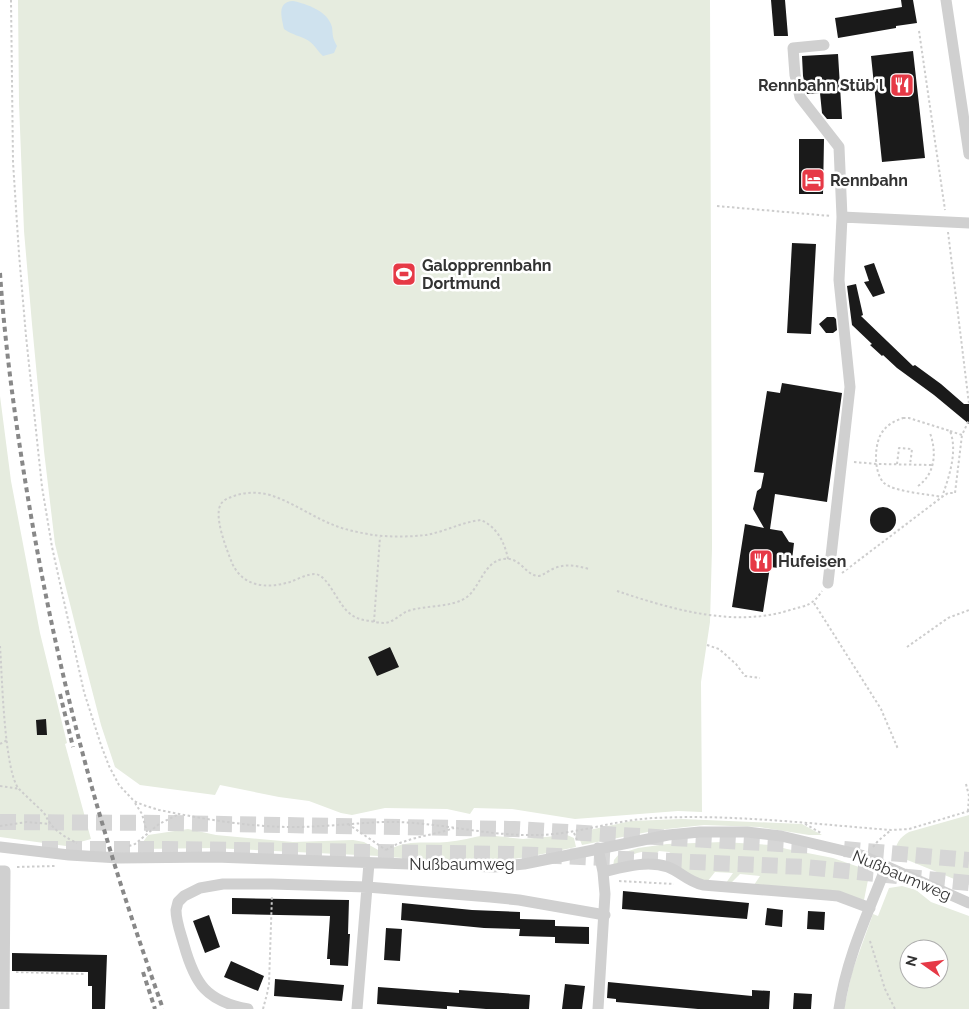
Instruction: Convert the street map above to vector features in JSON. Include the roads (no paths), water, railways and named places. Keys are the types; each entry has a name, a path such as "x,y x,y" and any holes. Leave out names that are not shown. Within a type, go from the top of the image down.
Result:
{"street":[{"path":"946,0 964,82 969,154"},
{"path":"824,45 794,48 795,74 800,96 839,147 842,217 839,280 850,387 828,583"},
{"path":"842,217 969,223"},
{"name":"Nußbaumweg","path":"0,847 69,855 118,858 215,857 494,867 524,864 668,835 700,832 747,832 812,842 861,855 969,904"},
{"path":"598,848 604,876 605,915 598,1009"},
{"path":"357,1009 370,863"},
{"path":"604,876 640,864 661,866 670,868 693,883 838,896 870,908"},
{"path":"839,1009 850,960 886,866"},
{"path":"3,871 4,1009"},
{"name":"Nußbaumweg","path":"248,1009 219,1000 207,992 198,982 191,969 176,915 178,902 184,896 200,888 222,884 368,887 519,900 605,915"}],"water":[{"path":"293,1 316,9 330,21 333,38 337,46 334,53 323,56 309,41 284,29 281,16 282,7 284,4"}],"tunnel":[{"path":"0,822 514,829 815,846"},
{"path":"42,849 513,854 805,867 969,883"},
{"path":"844,849 969,860"}],"railway":[{"path":"0,273 8,355 23,465 34,535 61,665 82,751 106,836 163,1009"},
{"path":"60,694 73,747"},
{"path":"143,972 155,1009"}],"place":[{"name":"Rennbahn Stüb'l","path":"902,85"},
{"name":"Rennbahn","path":"813,180"},
{"name":"Galopprennbahn Dortmund","path":"404,274"},
{"name":"Hufeisen","path":"761,561"}]}
